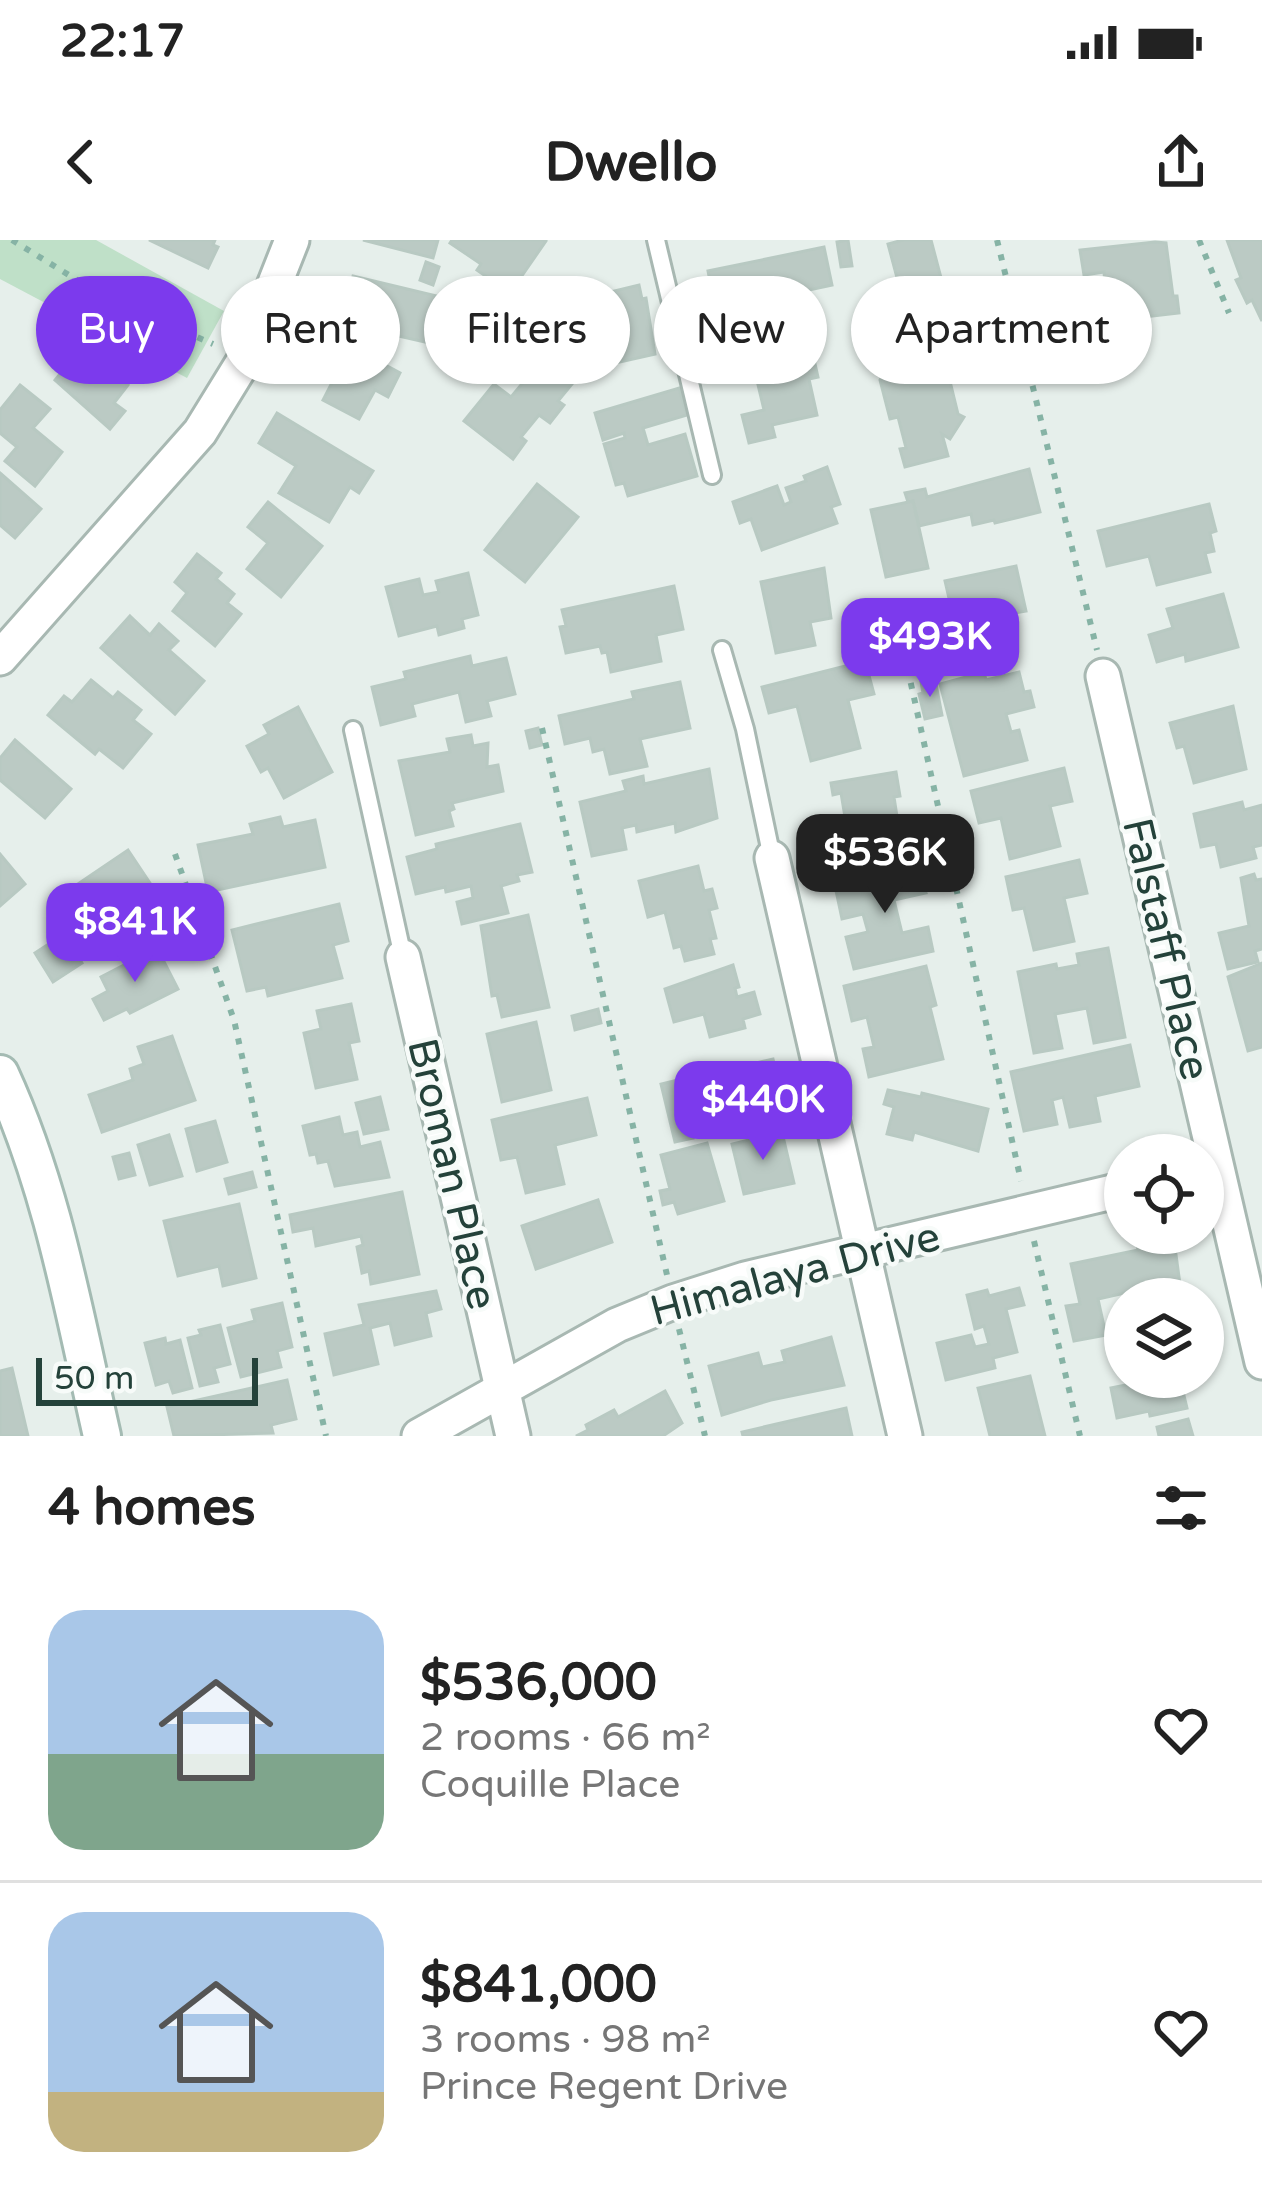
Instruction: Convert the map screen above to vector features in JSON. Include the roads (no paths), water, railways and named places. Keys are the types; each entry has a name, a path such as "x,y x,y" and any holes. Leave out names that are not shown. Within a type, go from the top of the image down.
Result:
{"main road":[{"path":"0,1074 24,1125 47,1196 102,1436"}],"street":[{"path":"0,658 200,431 245,358 292,240"},
{"name":"Falstaff Place","path":"1103,676 1203,1134"},
{"path":"772,858 905,1436"},
{"name":"Broman Place","path":"403,957 513,1436"},
{"name":"Himalaya Drive","path":"419,1436 617,1325 673,1302 745,1279 1104,1194"},
{"name":"Falstaff Place","path":"1224,1214 1258,1327 1262,1362"}],"lane":[{"path":"656,240 712,475"},
{"path":"722,650 745,729 772,858"},
{"path":"353,730 403,957"}]}
